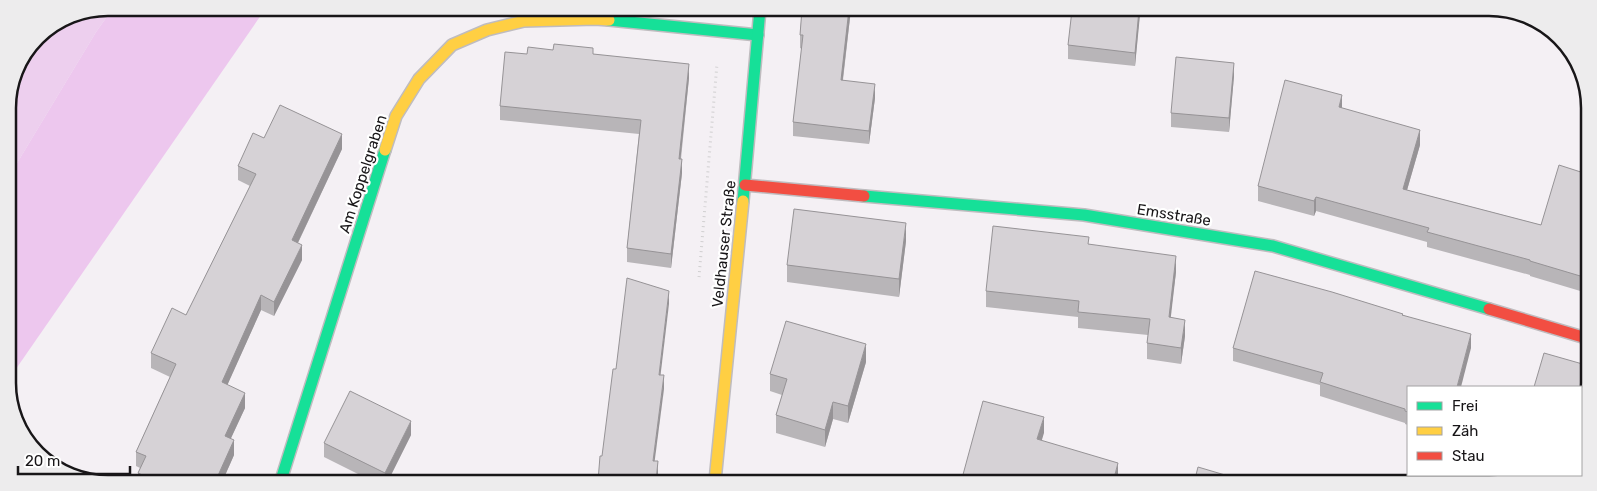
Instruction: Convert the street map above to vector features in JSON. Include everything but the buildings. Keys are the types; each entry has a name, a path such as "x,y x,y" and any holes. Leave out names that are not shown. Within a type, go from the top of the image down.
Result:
{"street":[{"name":"Veldhauser Straße","path":"716,475 745,185 759,16"},
{"name":"Am Koppelgraben","path":"283,475 396,116 418,79 452,45 487,30 524,21 595,19 758,35"},
{"name":"Emsstraße","path":"745,185 1084,215 1273,246 1581,337"}],"path":[{"path":"698,286 720,31"}],"shaded area":[{"path":"107,16 16,165 16,102 19,84 35,52 47,39 73,23 90,18"},
{"path":"107,16 260,16 16,369 16,165"}],"traffic: fast":[{"path":"743,201 759,16"},
{"path":"609,20 758,35"},
{"path":"283,475 385,150"},
{"path":"864,196 1084,215 1273,246 1489,309"}],"traffic: slow":[{"path":"385,150 396,116 419,79 452,45 487,30 524,21 609,20"},
{"path":"716,475 743,201"}],"traffic: jam":[{"path":"745,185 864,196"},
{"path":"1489,309 1581,337"}]}
